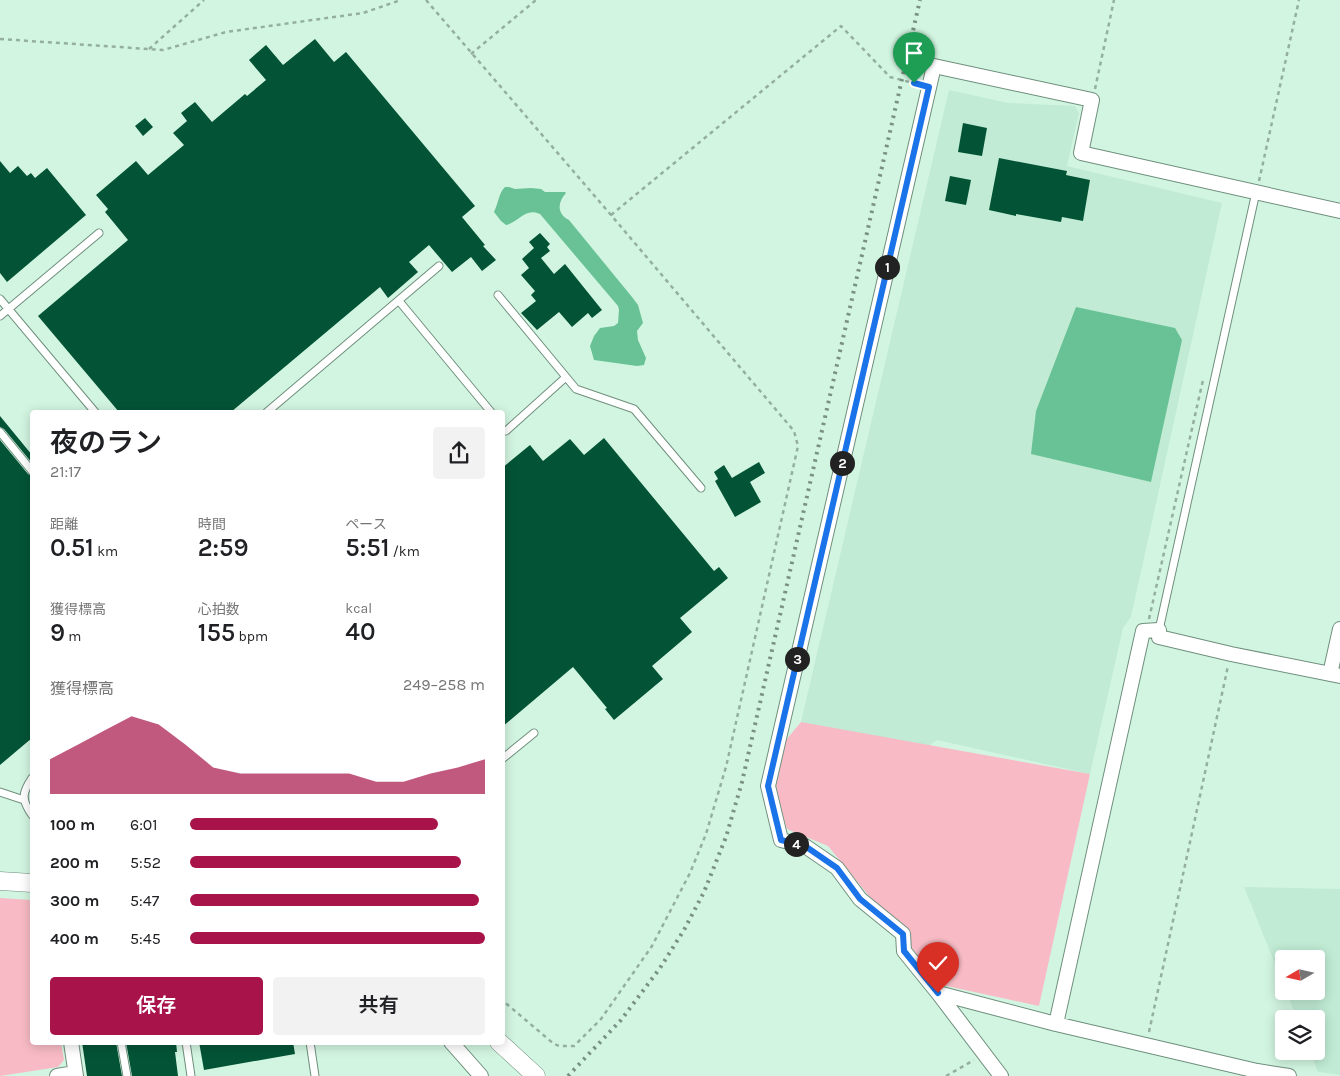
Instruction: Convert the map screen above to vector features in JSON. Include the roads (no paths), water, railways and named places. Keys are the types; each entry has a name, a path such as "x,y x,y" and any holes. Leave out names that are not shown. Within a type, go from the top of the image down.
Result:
{"street":[{"path":"1001,1076 904,951 903,934 860,899 837,868 805,846 781,840 768,786 934,66 1092,100 1081,153 1340,211"},
{"path":"1056,1024 1142,631 1154,630 1159,637 1335,675 1340,629"},
{"path":"0,881 30,883"},
{"path":"938,993 1056,1024 1257,1071 1290,1076"},
{"path":"57,1076 76,1074 71,1045"},
{"path":"454,1045 481,1076"},
{"path":"502,1045 536,1076"}],"lane":[{"path":"1154,630 1256,192"},
{"path":"0,316 99,233"},
{"path":"270,410 439,266"},
{"path":"498,295 576,389 634,409 701,488"},
{"path":"0,299 93,410"},
{"path":"398,301 489,410"},
{"path":"505,430 566,377"},
{"path":"0,432 30,469"},
{"path":"505,757 534,733"},
{"path":"30,781 24,790 24,800 30,811"},
{"path":"0,792 24,800"},
{"path":"122,1045 126,1076"},
{"path":"186,1045 191,1076"},
{"path":"310,1045 315,1076"}],"railway":[{"path":"568,1076 621,1020 660,968 684,930 704,892 726,837 742,782 920,0"}]}
